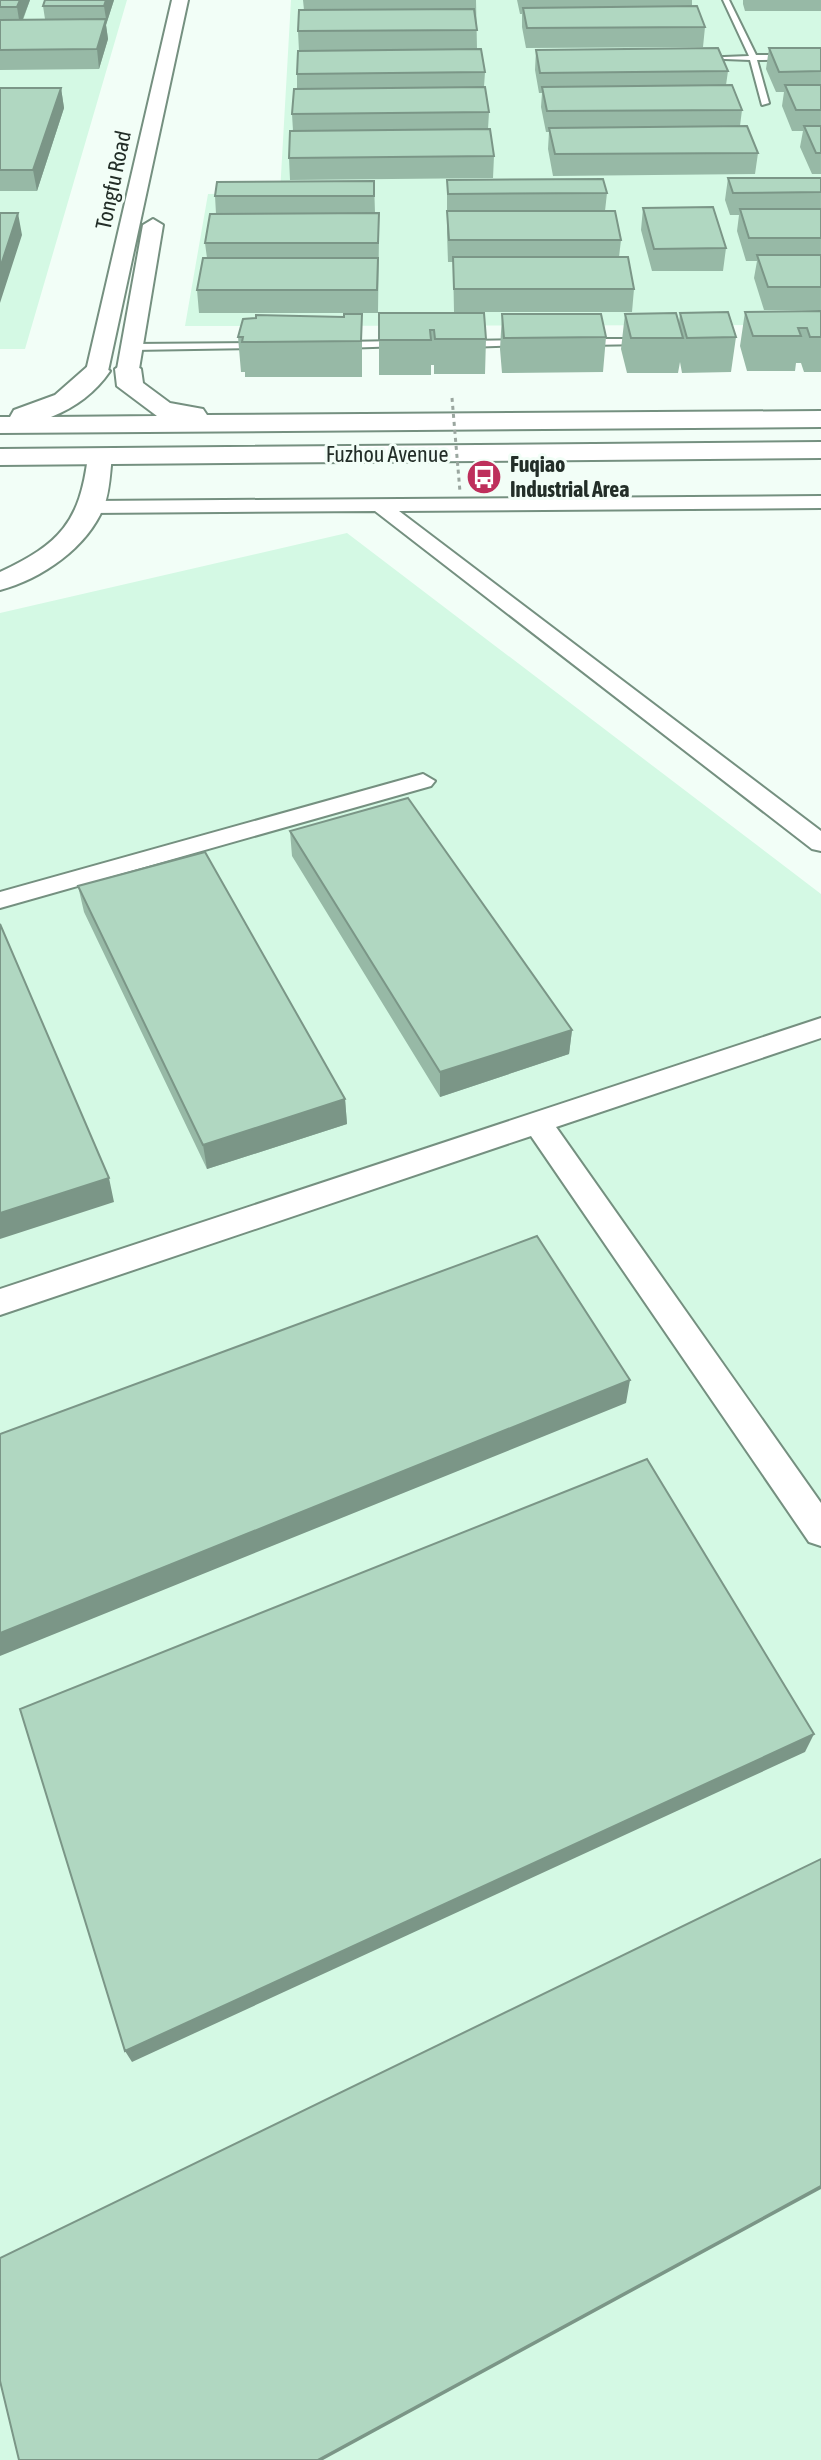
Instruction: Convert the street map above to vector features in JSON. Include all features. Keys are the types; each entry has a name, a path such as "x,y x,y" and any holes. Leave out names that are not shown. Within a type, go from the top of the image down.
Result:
{"main road":[{"path":"131,358 130,386 162,409 236,423"},
{"path":"0,423 42,412 64,401 84,389 97,371"},
{"name":"Fuzhou Avenue","path":"0,423 821,419"},
{"name":"Fuzhou Avenue","path":"0,457 821,450"}],"street":[{"name":"Tongfu Road","path":"97,371 180,0"},
{"name":"Tongfu Road","path":"161,176 192,0"},
{"name":"Tongfu Road","path":"131,358 156,207"},
{"path":"0,582 39,565 68,542 91,507 100,456"},
{"path":"91,507 383,508 821,502"},
{"path":"383,508 821,843"},
{"path":"0,900 423,781"},
{"path":"0,1302 821,1028"},
{"path":"537,1122 821,1531"}],"lane":[{"path":"726,0 753,57 765,103"},
{"path":"694,58 821,57"},
{"path":"568,342 663,342"},
{"path":"457,344 536,343"},
{"path":"330,345 410,344"},
{"path":"131,358 267,346"}],"path":[{"path":"452,398 460,492"}],"shaded area":[{"path":"0,0 127,0 25,349 0,349"},
{"path":"291,0 821,0 821,325 185,326 208,194 280,193"},
{"path":"347,533 821,894 821,2460 0,2460 0,613"}],"building":[{"path":"0,0 20,0 17,7 0,7"},
{"path":"45,0 106,0 104,6 43,6"},
{"path":"697,6 705,27 527,28 523,8"},
{"path":"474,9 477,30 298,31 299,10"},
{"path":"106,19 97,49 0,50 0,20"},
{"path":"718,48 728,71 540,73 536,50"},
{"path":"769,48 821,48 821,71 779,72"},
{"path":"481,49 485,72 297,74 298,51"},
{"path":"732,85 742,110 547,111 542,87"},
{"path":"785,85 821,85 821,110 796,110"},
{"path":"485,87 489,112 292,114 294,89"},
{"path":"0,88 61,88 33,170 0,170"},
{"path":"747,126 758,153 555,154 549,128"},
{"path":"804,126 821,126 821,153 816,153"},
{"path":"490,129 494,156 289,158 290,131"},
{"path":"728,178 821,178 821,192 733,193"},
{"path":"603,179 607,193 448,194 447,180"},
{"path":"374,181 374,196 215,196 217,182"},
{"path":"713,207 726,248 654,249 643,208"},
{"path":"740,209 821,209 821,238 749,238"},
{"path":"447,211 615,211 621,240 449,240"},
{"path":"0,213 18,213 0,268"},
{"path":"379,213 378,243 205,243 210,214"},
{"path":"757,255 821,255 821,287 768,287"},
{"path":"453,257 628,257 634,289 454,289"},
{"path":"203,258 378,258 377,290 197,290"},
{"path":"821,311 821,337 810,337 807,328 798,328 801,336 753,336 745,312"},
{"path":"728,312 736,337 687,338 680,313"},
{"path":"379,313 484,313 486,339 435,339 434,330 430,330 431,340 379,340"},
{"path":"676,313 683,338 631,338 625,314"},
{"path":"344,314 362,314 361,341 242,342 243,337 238,337 243,319 256,318 256,315 344,317"},
{"path":"502,314 601,314 606,337 504,338"},
{"path":"408,798 572,1030 440,1072 290,831"},
{"path":"205,852 345,1099 203,1145 78,886"},
{"path":"0,924 109,1178 0,1213"},
{"path":"537,1236 630,1380 0,1633 0,1434"},
{"path":"647,1459 814,1734 125,2051 20,1709"},
{"path":"821,1859 821,2186 318,2460 19,2460 0,2381 0,2258"}],"place":[{"name":"Fuqiao Industrial Area","path":"484,477"}]}
